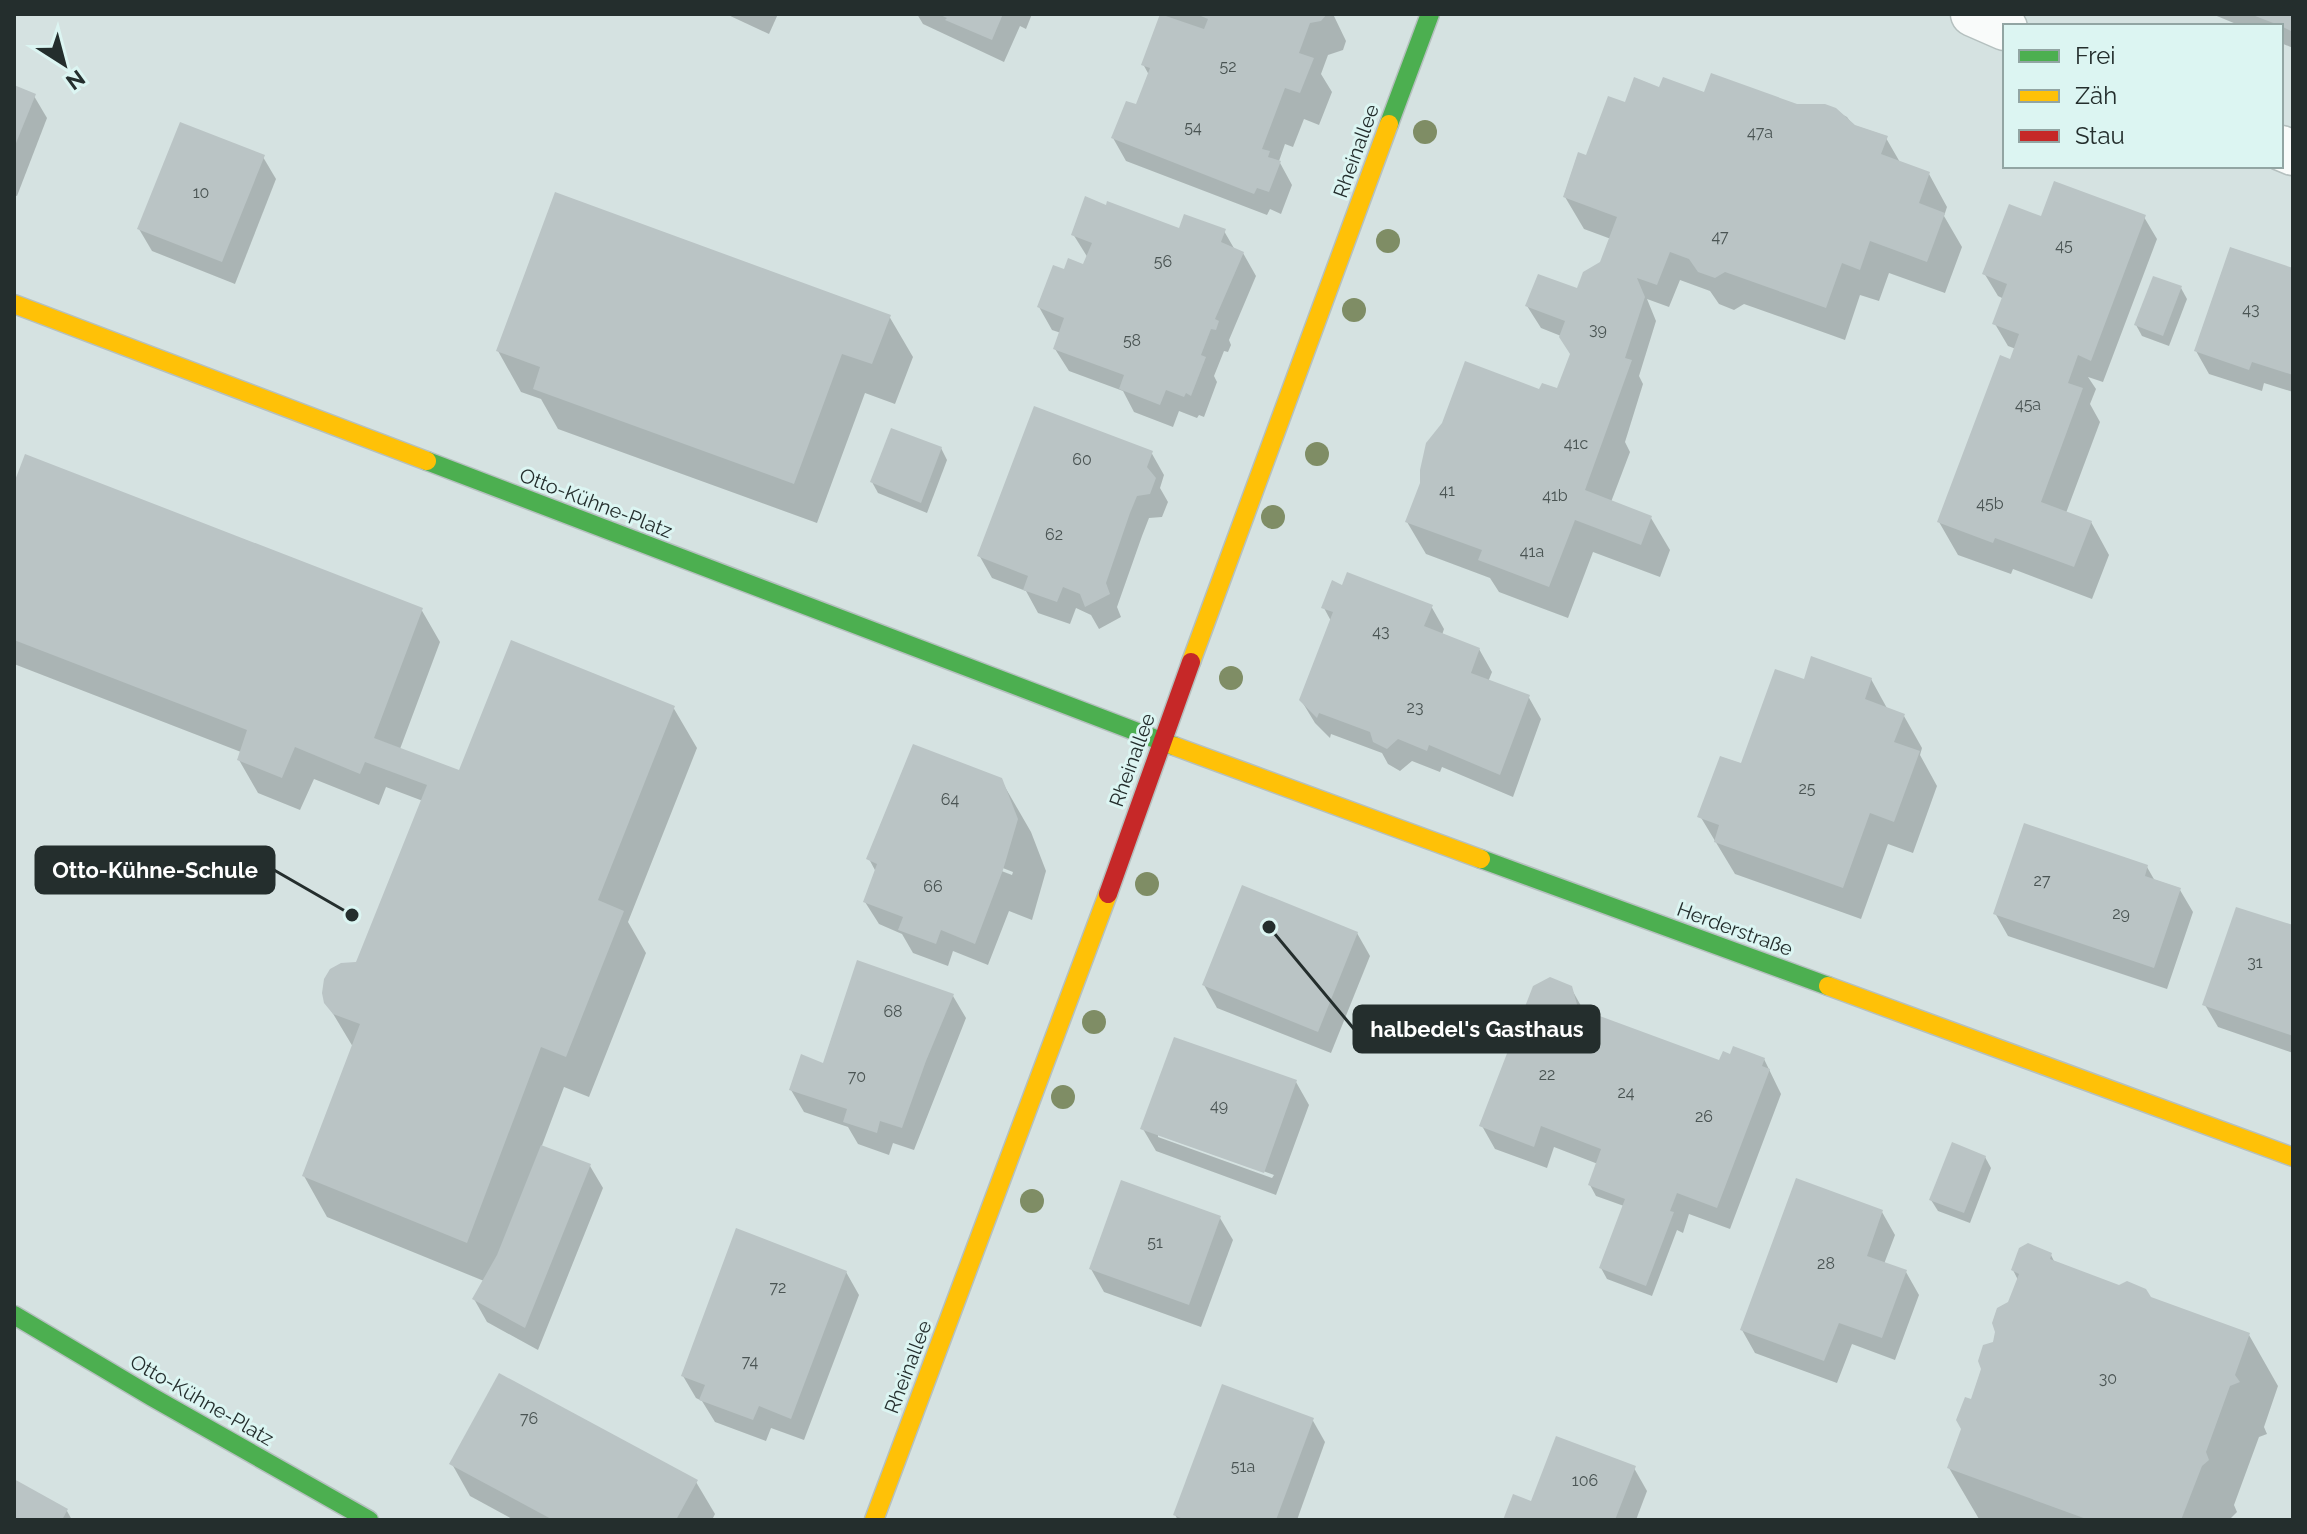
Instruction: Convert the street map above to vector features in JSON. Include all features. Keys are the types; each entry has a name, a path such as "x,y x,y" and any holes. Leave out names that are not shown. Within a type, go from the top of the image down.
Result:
{"street":[{"name":"Rheinallee","path":"874,1520 1096,927 1258,475 1430,14"},
{"path":"1973,14 2003,27"},
{"name":"Otto-Kühne-Platz","path":"14,304 1162,742"},
{"name":"Herderstraße","path":"1162,742 2293,1157"},
{"name":"Otto-Kühne-Platz","path":"14,1315 369,1520"}],"building":[{"path":"938,14 1003,14 992,40"},
{"path":"1160,14 1204,29 1208,19 1196,14 1327,14 1321,21 1310,23 1299,53 1314,58 1300,93 1285,88 1262,149 1270,151 1268,157 1281,161 1269,192 1257,188 1254,194 1111,138 1126,101 1136,104 1150,68 1141,65"},
{"path":"2250,14 2293,14 2293,32 2283,24"},
{"path":"1711,73 1797,104 1825,104 1836,108 1855,125 1888,136 1881,154 1930,172 1919,203 1945,213 1927,262 1870,241 1860,270 1842,263 1826,308 1725,272 1715,278 1698,272 1689,259 1670,252 1657,285 1637,278 1645,297 1625,358 1632,360 1585,490 1652,516 1641,545 1575,520 1549,587 1478,560 1482,550 1405,522 1420,483 1426,443 1442,423 1465,361 1539,389 1542,383 1557,388 1570,354 1559,337 1565,321 1525,306 1538,274 1577,288 1583,272 1600,262 1617,217 1563,197 1578,152 1586,155 1608,96 1625,102 1634,77 1659,87 1663,77 1704,92"},
{"path":"14,85 36,94 14,148"},
{"path":"180,122 265,155 222,262 137,229"},
{"path":"2054,181 2146,215 2091,361 2078,355 2068,383 2083,388 2041,502 2092,521 2074,567 1995,538 1993,543 1937,522 2000,355 2010,359 2019,334 1992,324 2007,284 1982,274 2009,204 2041,216"},
{"path":"555,192 891,315 872,364 842,354 794,484 533,389 540,367 496,351"},
{"path":"1085,196 1179,228 1184,214 1226,229 1221,242 1244,252 1215,319 1219,321 1216,330 1211,329 1201,355 1206,357 1191,396 1186,393 1184,397 1166,390 1160,405 1119,389 1124,375 1053,349 1064,318 1037,307 1053,265 1064,269 1068,258 1083,264 1092,243 1071,235"},
{"path":"2230,247 2293,268 2293,375 2252,362 2249,370 2194,351"},
{"path":"2153,276 2182,286 2163,336 2134,325"},
{"path":"1034,406 1153,451 1147,467 1156,478 1150,494 1137,496 1130,513 1106,583 1110,594 1085,607 1080,594 1063,587 1057,602 1023,590 1028,576 977,556"},
{"path":"891,428 942,447 921,503 870,482"},
{"path":"25,454 423,608 374,738 459,770 511,640 675,706 598,900 624,911 566,1057 541,1047 467,1243 302,1176 360,1024 333,1014 324,1003 324,979 330,969 341,963 356,962 427,785 365,762 360,774 295,747 282,778 237,760 247,730 14,640 14,483"},
{"path":"1347,572 1433,605 1424,626 1480,648 1471,673 1530,695 1500,775 1429,745 1427,751 1398,739 1387,749 1373,742 1370,732 1319,713 1317,718 1299,700 1333,612 1321,608 1332,580 1342,585"},
{"path":"1811,656 1872,678 1865,699 1905,714 1894,742 1920,751 1894,822 1870,813 1843,888 1714,842 1719,825 1697,817 1720,756 1741,763 1775,669 1804,679"},
{"path":"913,744 1002,778 1018,819 1003,870 975,944 941,930 936,944 898,930 903,917 863,902 877,864 866,859"},
{"path":"2024,823 2148,865 2145,876 2181,888 2154,968 1993,914"},
{"path":"1242,885 1358,932 1318,1032 1202,985"},
{"path":"2236,907 2293,925 2293,1036 2202,1005"},
{"path":"857,960 954,994 902,1128 880,1121 877,1133 843,1122 847,1109 789,1090 801,1054 823,1063"},
{"path":"1550,977 1572,986 1578,1008 1719,1060 1723,1051 1730,1054 1733,1046 1765,1058 1762,1066 1770,1069 1717,1208 1677,1193 1670,1211 1674,1212 1646,1286 1599,1268 1625,1199 1588,1185 1601,1149 1541,1126 1534,1147 1479,1126 1533,986"},
{"path":"1174,1037 1297,1080 1264,1173 1140,1129"},
{"path":"1952,1142 1986,1156 1964,1213 1929,1200"},
{"path":"541,1145 591,1164 525,1328 472,1299 497,1255"},
{"path":"1796,1178 1883,1210 1867,1256 1907,1270 1882,1338 1839,1323 1824,1361 1740,1330"},
{"path":"1121,1180 1221,1216 1189,1305 1089,1269"},
{"path":"736,1228 847,1271 791,1419 759,1406 753,1420 699,1400 705,1385 681,1376"},
{"path":"2028,1243 2052,1253 2050,1259 2119,1285 2127,1281 2146,1289 2151,1297 2250,1333 2235,1375 2240,1382 2230,1386 2206,1452 2209,1460 2202,1466 2181,1520 2089,1520 1947,1468 1961,1429 1956,1420 1965,1397 1971,1399 1981,1369 1978,1361 1983,1345 1993,1342 1995,1332 1992,1323 1997,1308 2008,1302 2019,1274 2011,1270 2019,1248"},
{"path":"499,1373 698,1480 676,1520 553,1520 449,1464"},
{"path":"1222,1384 1314,1418 1276,1520 1186,1520 1173,1515"},
{"path":"1556,1436 1636,1466 1615,1520 1503,1520 1513,1494 1531,1501"},
{"path":"14,1479 68,1509 62,1520 14,1520"}],"traffic: fast":[{"path":"1389,124 1430,14"},
{"path":"427,461 1174,746"},
{"path":"1481,859 1828,986"},
{"path":"14,1315 369,1520"}],"traffic: slow":[{"path":"1191,662 1389,124"},
{"path":"14,304 427,461"},
{"path":"1174,746 1481,859"},
{"path":"874,1520 1108,894"},
{"path":"1828,986 2293,1157"}],"traffic: jam":[{"path":"1108,894 1191,662"}],"place":[{"name":"Otto-Kühne-Schule","path":"352,915"},
{"name":"halbedel's Gasthaus","path":"1269,927"}]}
